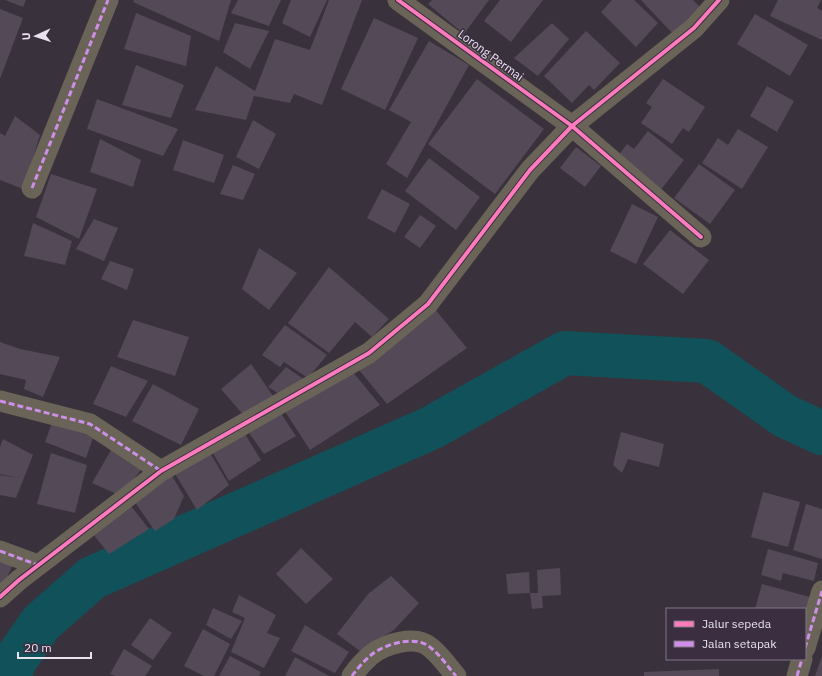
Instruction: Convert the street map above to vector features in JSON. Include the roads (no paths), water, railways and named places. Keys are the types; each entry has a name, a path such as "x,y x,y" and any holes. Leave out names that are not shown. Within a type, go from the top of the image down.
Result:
{"street":[{"path":"32,188 108,0"},
{"name":"Lorong Permai","path":"398,0 572,126 701,237"},
{"path":"0,597 38,565 161,471 369,353 428,304 530,170 572,126 694,28 719,0"},
{"path":"0,401 90,424 161,471"},
{"path":"0,551 38,565"},
{"path":"806,645 822,591"},
{"path":"352,676 371,655 384,648 401,642 415,641 431,647 456,676"},
{"path":"797,676 802,660"}],"waterway":[{"path":"9,676 14,662 41,623 92,578 431,428 565,353 707,361 785,416 822,433"}]}
